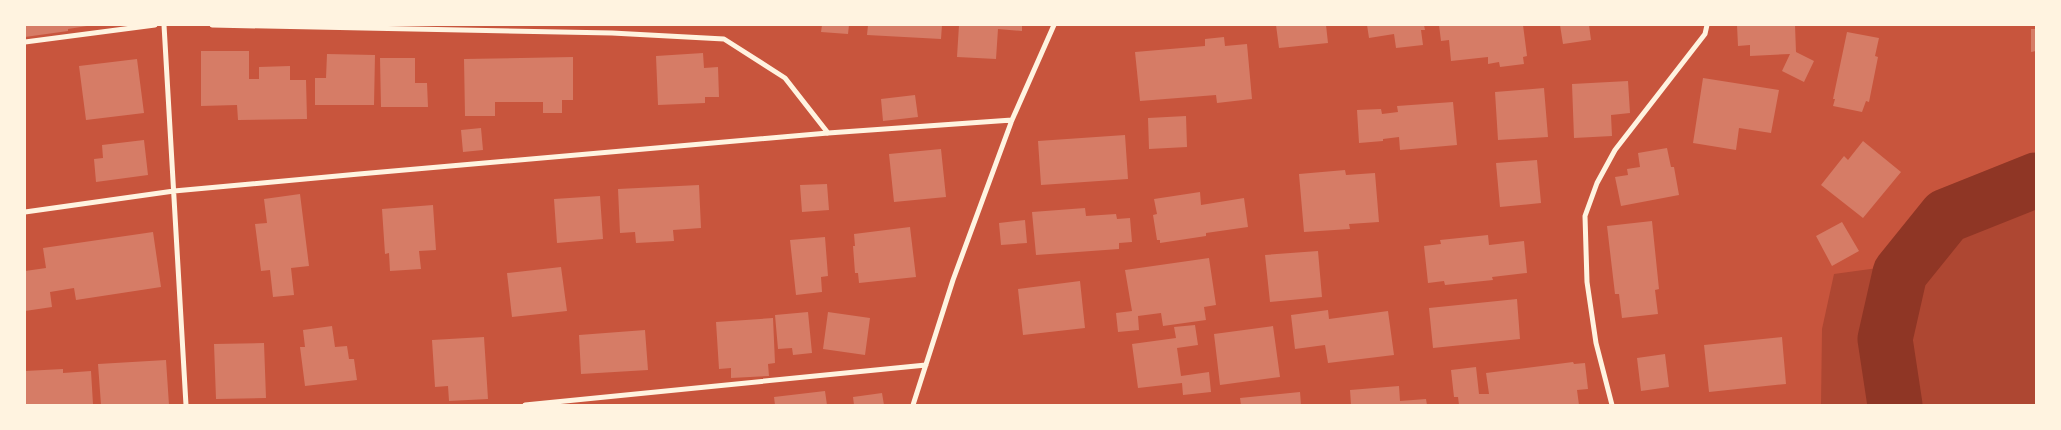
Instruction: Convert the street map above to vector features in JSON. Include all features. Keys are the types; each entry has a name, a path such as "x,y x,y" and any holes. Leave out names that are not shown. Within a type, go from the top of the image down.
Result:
{"street":[{"path":"25,42 155,25"},
{"path":"164,25 186,405"},
{"path":"212,25 612,33 724,39 785,78 828,133"},
{"path":"913,405 953,280 1012,120 1054,25"},
{"path":"1612,405 1596,343 1587,282 1585,216 1597,182 1616,150 1705,34 1707,25"},
{"path":"25,212 174,192 828,133 1012,120"},
{"path":"525,405 926,364"}],"shaded area":[{"path":"2036,196 2036,405 1908,405 1898,339 1903,301 1932,258 1957,232 1996,210"},
{"path":"1885,267 1878,302 1878,374 1884,405 1821,405 1822,329 1834,274"}],"building":[{"path":"25,25 87,26 68,29 68,31 25,37"},
{"path":"822,25 849,25 848,34 821,32"},
{"path":"868,25 942,25 941,39 867,35"},
{"path":"959,25 1022,25 1022,31 998,29 996,59 957,57"},
{"path":"1276,25 1326,25 1328,43 1279,48"},
{"path":"1367,25 1424,25 1425,30 1421,30 1423,45 1396,48 1394,34 1369,38"},
{"path":"1439,25 1523,25 1527,56 1523,57 1524,64 1500,67 1499,62 1488,64 1488,57 1451,61 1449,40 1441,41"},
{"path":"1560,25 1589,25 1591,40 1563,44"},
{"path":"1737,25 1795,25 1796,52 1814,61 1804,82 1782,71 1790,54 1750,56 1750,45 1738,46"},
{"path":"2031,29 2036,29 2036,51 2031,52"},
{"path":"1847,32 1879,38 1875,56 1878,57 1869,102 1866,101 1862,112 1833,106"},
{"path":"1224,37 1225,46 1247,44 1252,99 1217,103 1216,95 1140,101 1135,52 1205,46 1205,39"},
{"path":"201,51 249,51 249,79 259,79 259,67 290,66 290,80 306,80 307,119 238,120 237,105 201,106"},
{"path":"703,53 704,68 718,67 719,97 705,97 705,103 658,105 656,56"},
{"path":"327,54 375,55 374,105 315,105 315,78 326,78"},
{"path":"573,57 573,100 562,100 562,113 543,113 543,102 495,102 495,116 465,116 464,59"},
{"path":"380,58 415,58 415,83 427,83 428,107 381,107"},
{"path":"137,59 144,113 86,120 79,66"},
{"path":"1703,78 1779,90 1771,133 1739,128 1736,150 1693,143"},
{"path":"1628,81 1630,113 1611,115 1612,136 1574,138 1572,84"},
{"path":"1544,88 1548,137 1498,140 1495,92"},
{"path":"915,95 918,117 883,121 881,99"},
{"path":"1453,102 1457,145 1400,150 1399,137 1383,139 1383,141 1359,143 1357,110 1381,109 1382,114 1398,112 1397,106"},
{"path":"1186,116 1187,147 1149,149 1148,118"},
{"path":"481,128 483,150 463,152 461,130"},
{"path":"1125,135 1128,179 1041,185 1038,141"},
{"path":"144,140 148,175 96,182 94,159 103,158 102,145"},
{"path":"1863,141 1901,172 1863,218 1821,185 1844,156 1848,160"},
{"path":"1667,148 1671,167 1674,167 1679,195 1621,206 1615,177 1628,175 1627,169 1640,167 1638,153"},
{"path":"941,149 946,197 894,202 889,154"},
{"path":"1537,160 1541,203 1500,207 1496,163"},
{"path":"1345,170 1346,175 1375,173 1379,222 1349,224 1350,229 1304,232 1299,174"},
{"path":"827,184 829,210 802,212 800,185"},
{"path":"699,185 701,228 673,230 674,241 636,243 635,232 620,233 618,189"},
{"path":"1200,192 1201,205 1244,198 1248,227 1206,233 1206,236 1160,243 1160,240 1157,240 1153,215 1157,214 1154,199"},
{"path":"300,194 309,266 291,268 294,295 273,297 270,270 261,271 255,224 267,223 264,199"},
{"path":"600,196 603,239 557,243 554,199"},
{"path":"433,205 436,250 419,251 421,269 390,271 389,253 385,254 382,209"},
{"path":"1085,208 1086,216 1116,214 1117,219 1130,218 1132,242 1119,243 1119,249 1036,255 1032,212"},
{"path":"1025,220 1027,243 1001,245 999,223"},
{"path":"1652,221 1659,289 1655,290 1658,314 1622,318 1619,294 1615,294 1607,226"},
{"path":"1842,222 1859,251 1832,266 1816,236"},
{"path":"910,227 916,277 859,283 858,273 855,273 854,234"},
{"path":"153,232 161,287 76,300 74,288 50,292 52,307 25,311 25,271 46,268 43,248"},
{"path":"1488,235 1489,245 1524,241 1527,273 1492,277 1493,280 1445,285 1444,281 1428,283 1424,246 1441,244 1440,240"},
{"path":"825,237 828,276 821,277 822,292 796,295 790,240"},
{"path":"1318,251 1322,297 1270,302 1265,255"},
{"path":"1209,258 1216,305 1204,307 1206,320 1163,326 1161,313 1138,316 1139,330 1118,332 1116,313 1132,311 1125,270"},
{"path":"561,267 567,311 512,317 507,273"},
{"path":"1080,281 1085,328 1023,335 1018,289"},
{"path":"1517,299 1520,339 1433,348 1429,308"},
{"path":"1328,310 1329,319 1388,311 1394,355 1328,363 1325,345 1295,349 1291,315"},
{"path":"808,312 812,353 793,355 792,348 778,349 775,315"},
{"path":"828,312 870,318 865,355 823,349"},
{"path":"773,318 775,363 768,364 769,376 731,378 731,368 719,369 716,322"},
{"path":"1195,325 1198,345 1177,348 1181,376 1209,372 1211,392 1183,395 1182,383 1138,388 1132,344 1176,338 1174,327"},
{"path":"332,326 335,347 347,346 349,359 354,359 357,380 305,386 300,347 305,347 303,330"},
{"path":"1273,326 1280,377 1220,385 1214,334"},
{"path":"645,330 648,370 581,374 579,335"},
{"path":"484,337 488,399 449,401 448,386 435,387 432,340"},
{"path":"1782,337 1786,384 1709,392 1704,345"},
{"path":"264,343 266,398 216,399 214,344"},
{"path":"1665,354 1669,387 1641,391 1637,358"},
{"path":"166,360 169,405 101,405 98,364"},
{"path":"1573,362 1574,364 1585,363 1588,389 1577,390 1579,405 1459,405 1458,397 1454,397 1451,370 1476,367 1479,394 1489,394 1486,373"},
{"path":"63,369 63,373 91,371 93,404 25,405 25,371"},
{"path":"1399,386 1400,401 1426,399 1427,405 1351,405 1350,390"},
{"path":"825,391 827,405 775,405 774,397"},
{"path":"1300,392 1301,405 1241,405 1240,398"},
{"path":"882,393 884,405 854,405 853,397"}],"waterway":[{"path":"1895,405 1885,339 1900,273 1946,216 2036,180"}]}
